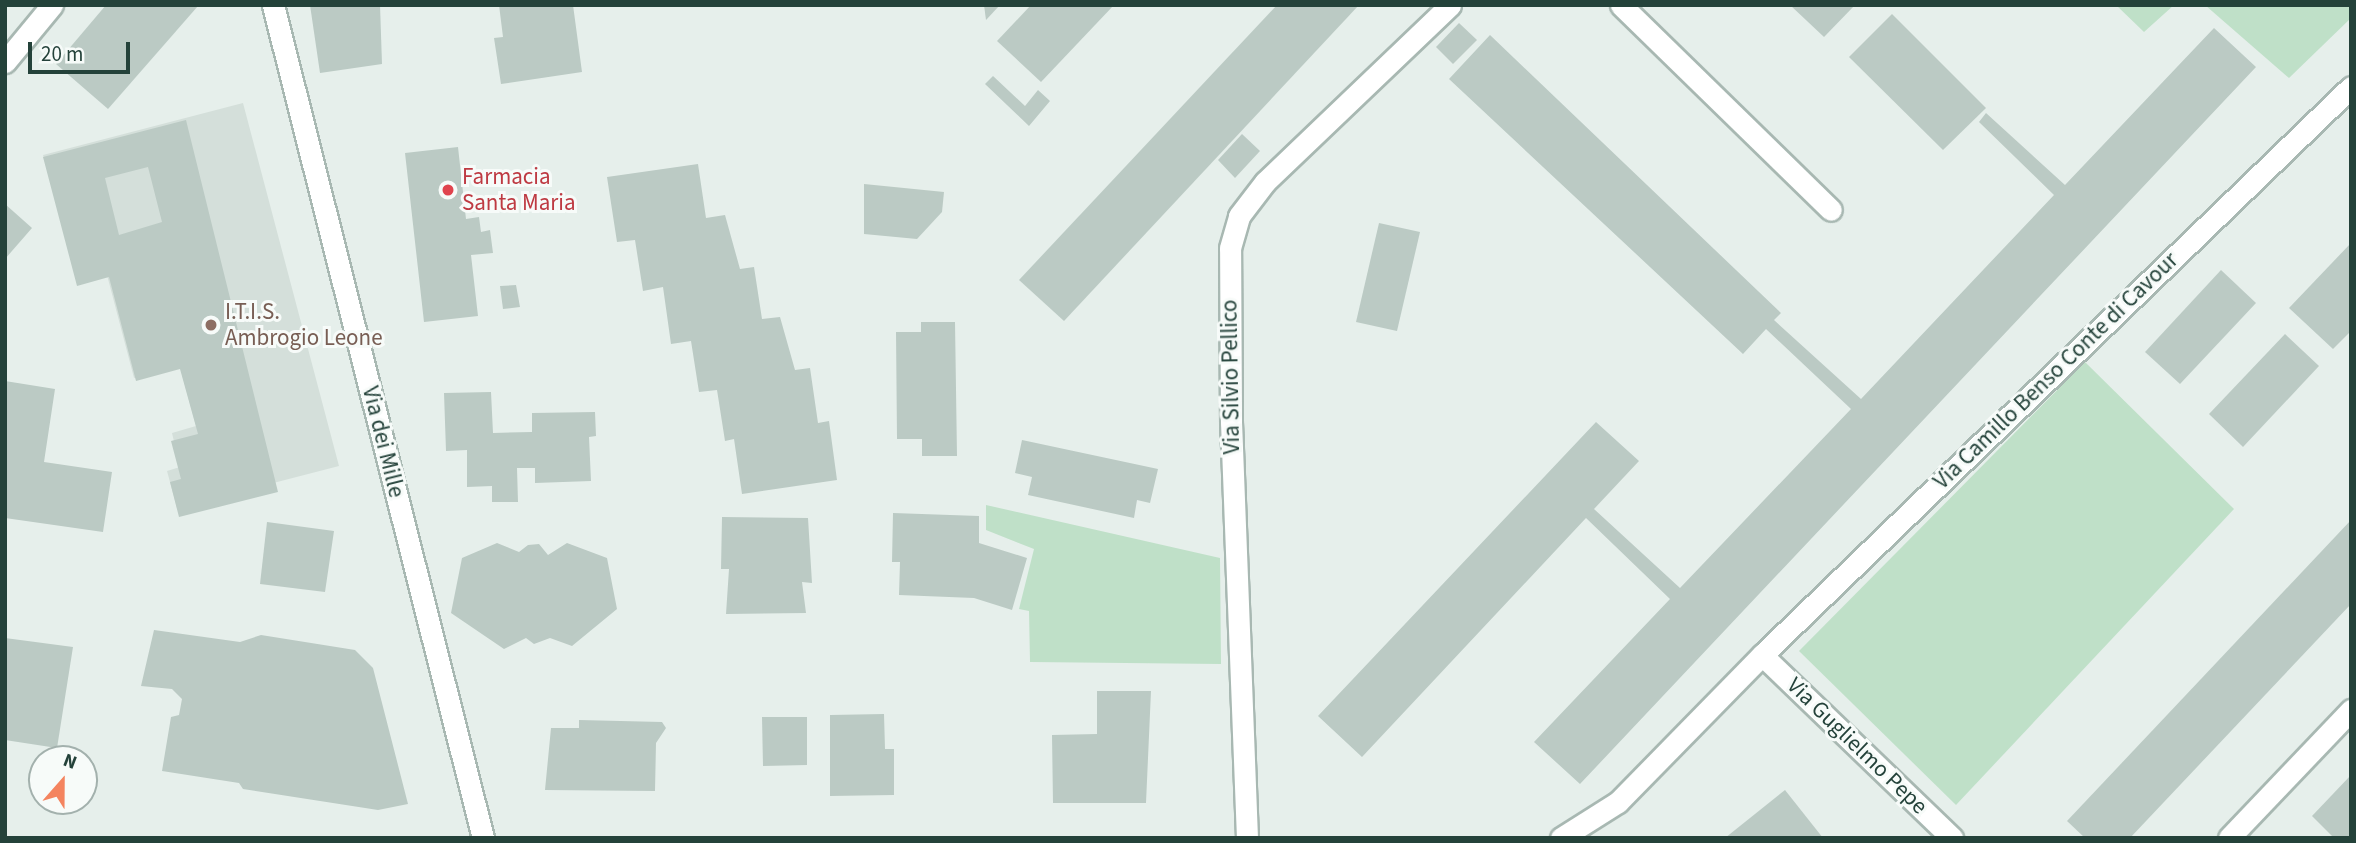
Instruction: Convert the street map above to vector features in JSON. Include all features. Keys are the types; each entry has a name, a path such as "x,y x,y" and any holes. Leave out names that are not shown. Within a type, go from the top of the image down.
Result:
{"street":[{"path":"5,62 52,5"},
{"name":"Via dei Mille","path":"273,5 483,838"},
{"name":"Via Silvio Pellico","path":"1247,838 1231,422 1230,248 1239,216 1265,182 1450,5"},
{"path":"1621,5 1831,210"},
{"name":"Via Camillo Benso Conte di Cavour","path":"1561,838 1619,802 1762,655 2351,87"},
{"name":"Via Guglielmo Pepe","path":"1762,655 1952,838"},
{"path":"2229,838 2351,710"}],"shaded area":[{"name":"I.T.I.S. Ambrogio Leone","path":"243,103 339,466 177,508 167,471 180,467 172,433 196,426 180,367 134,378 107,275 77,282 43,155"}],"green space":[{"path":"2116,5 2174,5 2144,32"},
{"path":"2205,5 2351,5 2351,18 2289,78"},
{"path":"2085,362 2234,509 1956,805 1799,651"},
{"path":"986,505 1220,558 1221,664 1030,662 1029,611 1019,609 1034,549 986,530"}],"building":[{"path":"106,5 198,6 108,109 56,64"},
{"path":"310,5 380,5 382,64 320,73"},
{"path":"499,5 573,5 582,72 501,84 494,38 503,37"},
{"path":"984,5 1000,5 986,20"},
{"path":"1031,5 1114,5 1041,82 997,41"},
{"path":"1277,5 1359,5 1064,321 1019,280"},
{"path":"1790,5 1855,5 1824,37"},
{"path":"1892,14 1986,108 1943,150 1849,57"},
{"path":"1459,23 1477,40 1453,64 1436,47"},
{"path":"2214,28 2256,67 1580,784 1534,742 1670,599 1586,518 1362,757 1318,716 1596,422 1639,461 1594,509 1680,588 1851,409 1766,329 1743,354 1449,79 1490,35 1781,313 1774,320 1861,399 2054,195 1979,122 1986,113 2065,185"},
{"path":"993,76 1025,106 1038,90 1050,101 1029,126 985,84"},
{"path":"186,120 278,492 179,517 170,482 181,479 171,441 198,434 180,369 136,381 109,277 77,286 43,157","holes":["148,167 162,222 119,235 105,178"]},
{"path":"1242,134 1260,151 1235,178 1218,160"},
{"path":"458,147 466,219 479,217 481,232 490,230 493,253 471,255 478,316 424,322 405,153"},
{"path":"698,164 706,218 725,215 740,269 754,267 762,319 780,317 795,370 810,368 818,423 829,421 837,480 742,494 734,439 725,441 717,390 699,392 691,341 671,344 663,287 643,291 635,240 617,242 607,177"},
{"path":"864,184 944,192 942,212 917,239 864,234"},
{"path":"5,204 32,228 5,259"},
{"path":"1379,223 1420,232 1397,331 1356,322"},
{"path":"2351,243 2351,331 2333,349 2289,308"},
{"path":"2221,270 2256,303 2180,384 2145,352"},
{"path":"516,285 520,307 503,309 500,286"},
{"path":"921,322 955,322 957,456 922,456 922,439 897,439 896,332 921,332"},
{"path":"2285,334 2319,366 2243,447 2209,414"},
{"path":"5,381 55,389 44,462 112,472 103,532 5,518"},
{"path":"491,392 493,433 532,432 532,413 595,412 596,436 589,437 591,481 535,483 535,468 517,468 518,502 492,502 492,486 467,487 467,450 446,451 444,393"},
{"path":"1022,440 1158,469 1150,503 1137,500 1134,518 1028,495 1032,477 1015,473"},
{"path":"893,513 979,516 979,543 1027,558 1012,610 974,598 899,595 900,562 892,562"},
{"path":"722,517 808,518 812,583 802,582 806,613 726,614 729,569 721,569"},
{"path":"2351,520 2351,604 2130,838 2085,838 2067,821"},
{"path":"267,522 334,531 325,592 260,584"},
{"path":"497,543 519,552 528,545 539,544 548,555 567,543 607,558 617,609 572,646 550,638 534,644 526,638 504,649 451,613 462,558"},
{"path":"154,630 240,642 261,635 355,650 373,668 408,804 378,810 243,789 239,783 162,771 171,717 179,715 182,699 172,689 141,686"},
{"path":"5,638 73,647 57,745 5,740"},
{"path":"1097,691 1151,691 1146,803 1053,803 1052,735 1097,734"},
{"path":"884,714 885,749 894,749 894,795 830,796 830,715"},
{"path":"762,717 807,717 807,765 763,766"},
{"path":"579,720 662,722 666,728 656,743 655,791 545,790 551,728 579,728"},
{"path":"2351,775 2351,838 2334,838 2312,816"},
{"path":"1785,790 1823,838 1725,838"}],"place":[{"name":"Farmacia Santa Maria","path":"448,190"},
{"name":"I.T.I.S. Ambrogio Leone","path":"211,325"}]}
